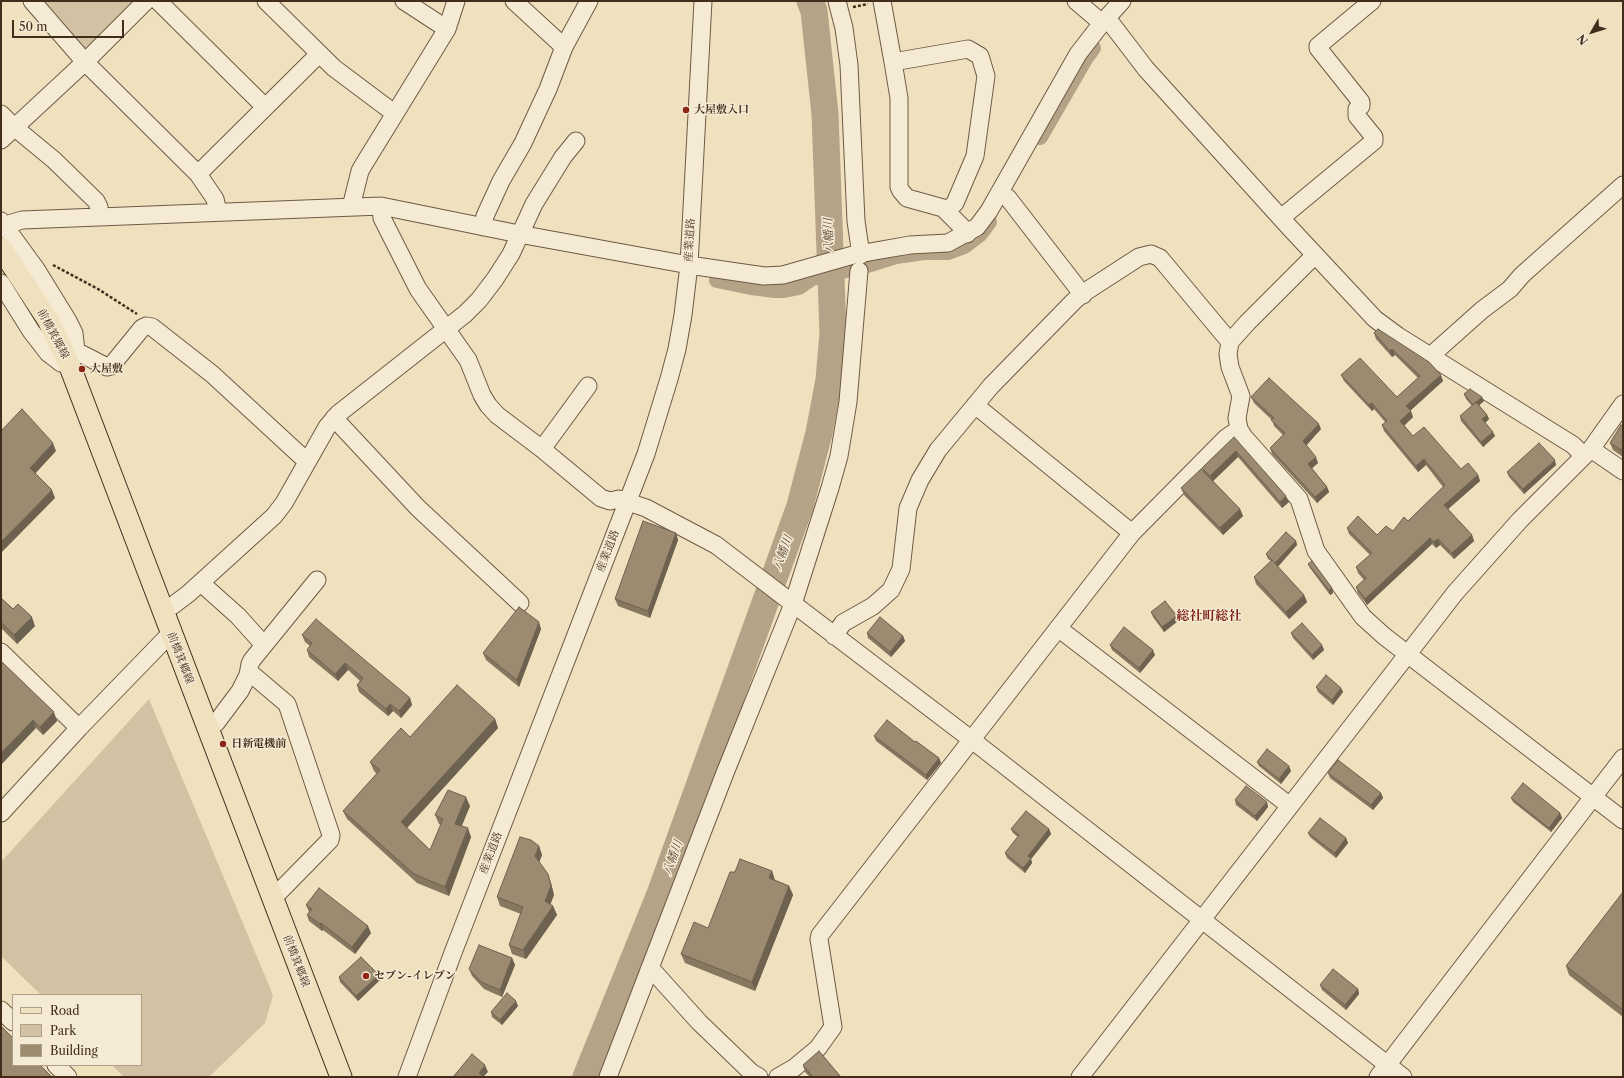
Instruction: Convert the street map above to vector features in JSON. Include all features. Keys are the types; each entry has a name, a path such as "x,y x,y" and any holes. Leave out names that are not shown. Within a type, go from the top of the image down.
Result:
{"main road":[{"name":"前橋箕郷線","path":"1,248 72,357 161,610 340,1077"}],"street":[{"path":"32,1 85,62 198,174 215,199 218,212"},
{"path":"1,140 14,126 85,62 146,1"},
{"path":"158,1 265,108"},
{"path":"266,1 343,76 394,114"},
{"path":"404,1 440,26 447,29"},
{"path":"351,207 360,171 447,29 456,1"},
{"path":"514,1 564,47"},
{"path":"483,227 485,216 501,181 523,143 548,89 564,47 589,1"},
{"name":"産業道路","path":"407,1077 454,950 648,447 669,379 677,349 683,315 689,264 703,1"},
{"path":"882,1 899,98 899,187 907,198 940,206 947,211 967,234"},
{"path":"1076,1 1105,20 1146,69 1375,319 1398,336 1573,445 1623,471"},
{"path":"72,357 74,333 68,321 31,262 4,224 22,220 381,206 519,234 764,276 783,275 813,266 858,260 910,245 948,243 967,234 977,227 999,193 1078,54 1122,1"},
{"path":"1281,218 1374,141 1374,137 1357,116 1357,109 1361,106 1361,102 1318,48 1318,46 1372,1"},
{"path":"608,1077 790,602 839,456 848,402 858,260 849,65 844,28 838,5"},
{"path":"893,62 968,48 980,56 986,76 976,151 972,165 955,203 947,211"},
{"path":"198,174 319,54"},
{"path":"1,114 54,160 96,201 98,207 98,217"},
{"path":"161,610 172,606 201,583 274,516 284,503 327,427 334,418 465,314 495,280 511,254 534,204 563,157 576,141"},
{"path":"1433,357 1436,351 1482,310 1510,289 1522,275 1623,185"},
{"path":"999,193 1008,198 1083,294"},
{"path":"381,206 382,218 411,277 468,360 482,395 497,415 542,449 601,498 610,501 619,500 646,508 699,535 716,546 972,740 1202,919 1383,1071 1403,1077"},
{"path":"834,636 843,623 873,606 891,590 901,569 906,520 911,499 920,480 938,450 991,386 1083,294 1139,257 1152,254 1160,258 1230,342"},
{"path":"1315,255 1230,342 1228,354 1230,367 1241,396 1237,418 1239,429 1244,437 1299,499 1316,551 1355,607 1372,626 1623,820"},
{"path":"1,283 31,331 48,354 61,362 72,357 107,367 111,366 142,328 146,326 152,327 212,374 308,460"},
{"path":"542,449 588,386"},
{"path":"975,404 1132,533"},
{"path":"1080,1077 1455,593 1498,542 1588,453 1623,404"},
{"path":"334,418 418,508 520,603"},
{"path":"778,1077 794,1068 818,1048 833,1027 819,939 820,935 1132,533 1226,438 1239,429"},
{"path":"206,727 216,723 240,691 248,675 250,664 317,580"},
{"path":"201,583 238,616 264,645"},
{"path":"1058,628 1290,806"},
{"path":"1,813 79,728 171,633"},
{"path":"1,652 79,728"},
{"path":"248,675 254,676 287,704 331,835 330,840 279,892 271,895"},
{"path":"1383,1071 1623,758"},
{"path":"649,970 654,972 699,1022 752,1073 759,1077"},
{"path":"1,1010 12,1021"},
{"path":"57,1066 68,1077"}],"path":[{"path":"838,5 882,1"},
{"path":"31,262 35,259 44,260 98,289 143,318 146,322 146,326"}],"green space":[{"path":"38,1 137,1 89,50 81,49"},
{"path":"149,699 273,995 265,1023 209,1077 124,1077 113,1066 142,1066 142,994 40,994 1,956 1,862"}],"building":[{"path":"1378,329 1429,362 1441,375 1406,406 1411,411 1400,421 1413,436 1424,427 1461,469 1468,463 1478,475 1444,505 1472,535 1452,553 1438,539 1434,542 1430,538 1365,599 1356,587 1366,578 1356,567 1372,553 1347,528 1358,516 1377,535 1386,526 1393,531 1404,517 1408,521 1445,485 1424,459 1416,466 1382,425 1387,421 1372,403 1369,405 1341,375 1360,358 1397,397 1420,376 1392,349 1390,351 1374,333"},
{"path":"1269,378 1319,424 1303,441 1316,457 1308,464 1327,487 1315,497 1270,448 1285,433 1271,420 1274,418 1251,397"},
{"path":"1470,389 1482,397 1473,405 1464,394"},
{"path":"1476,402 1487,415 1482,419 1493,432 1481,442 1460,416"},
{"path":"22,409 53,443 30,468 52,490 1,542 1,431"},
{"path":"1621,425 1623,426 1623,451 1610,443"},
{"path":"1234,437 1286,496 1280,502 1236,451 1210,476 1202,468"},
{"path":"1539,443 1555,460 1523,489 1507,472"},
{"path":"1201,469 1240,509 1220,528 1181,488"},
{"path":"643,521 676,533 648,611 615,599"},
{"path":"1286,532 1296,541 1275,563 1266,554"},
{"path":"1272,560 1304,595 1286,612 1254,577"},
{"path":"1312,561 1332,588 1329,590 1308,564"},
{"path":"1,598 13,609 18,604 32,617 14,635 1,622"},
{"path":"1165,601 1177,616 1162,627 1151,612"},
{"path":"519,607 539,622 517,680 483,653"},
{"path":"880,617 903,636 890,652 867,633"},
{"path":"316,619 410,698 399,711 390,704 386,709 357,685 363,678 345,663 335,674 307,650 312,643 302,635"},
{"path":"1302,623 1322,645 1312,655 1291,633"},
{"path":"1124,627 1153,650 1139,668 1110,645"},
{"path":"1,661 54,712 40,727 33,720 1,753"},
{"path":"1326,675 1341,688 1332,700 1316,687"},
{"path":"457,685 495,719 401,822 430,850 443,819 435,815 448,790 466,797 455,824 468,828 445,887 414,874 343,811 380,770 370,762 401,728 410,737"},
{"path":"887,720 915,742 916,741 939,758 926,775 874,736"},
{"path":"1267,749 1289,766 1279,779 1257,762"},
{"path":"1338,760 1381,793 1371,805 1328,773"},
{"path":"1523,783 1560,813 1549,828 1511,798"},
{"path":"1246,786 1267,802 1255,816 1235,800"},
{"path":"1026,811 1049,829 1028,856 1031,859 1023,868 1005,853 1019,835 1011,829"},
{"path":"1320,818 1346,838 1335,853 1308,833"},
{"path":"520,837 531,840 539,846 535,856 548,874 551,886 545,901 553,906 523,950 509,945 523,907 497,897"},
{"path":"740,859 772,871 769,878 789,886 752,982 681,954 694,922 708,928 730,872 735,872"},
{"path":"319,888 368,926 352,947 321,923 320,924 307,915 312,909 306,905"},
{"path":"1623,892 1623,1010 1566,966"},
{"path":"479,945 512,958 500,990 481,982 469,969"},
{"path":"361,957 379,975 356,996 339,977"},
{"path":"1333,969 1358,989 1345,1005 1320,985"},
{"path":"507,993 516,1001 500,1020 491,1012"},
{"path":"1,1026 12,1037 12,1066 41,1066 52,1077 1,1077"},
{"path":"819,1051 841,1077 813,1077 803,1065"},
{"path":"472,1054 485,1065 479,1073 483,1076 453,1077"}],"waterway":[{"name":"八幡川","path":"586,1077 660,894 800,506 819,433 829,380 833,333 825,114 814,11 810,1"},
{"path":"1040,137 1085,59 1093,48"},
{"path":"717,280 775,290 799,287 812,278 867,265 896,256 924,252 948,252 964,246 980,234 989,222"}],"place":[{"name":"大屋敷入口","path":"686,110"},
{"name":"大屋敷","path":"82,369"},
{"name":"日新電機前","path":"223,744"},
{"name":"セブン-イレブン","path":"366,976"}],"district":[{"name":"総社町総社","path":"1209,616"}]}
